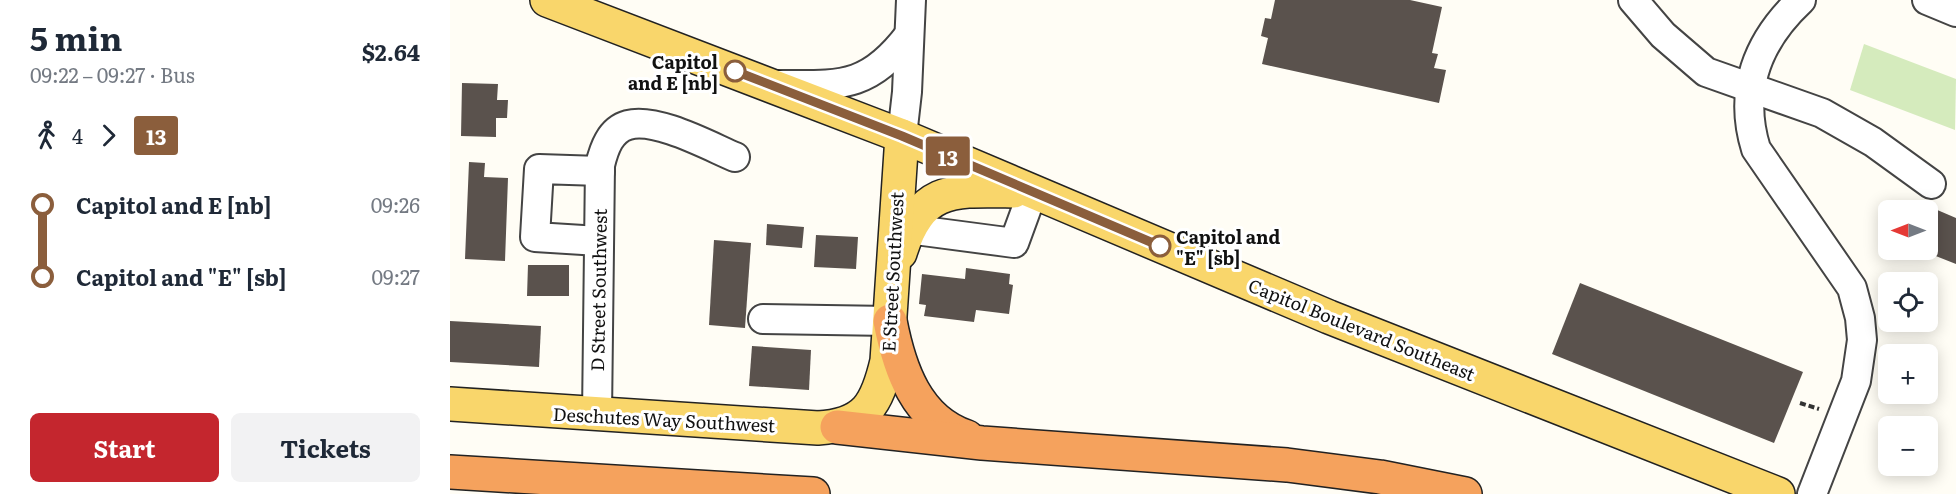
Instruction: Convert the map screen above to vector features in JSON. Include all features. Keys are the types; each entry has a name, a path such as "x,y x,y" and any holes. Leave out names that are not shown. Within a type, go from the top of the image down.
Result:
{"highway":[{"path":"890,321 905,378 922,406 939,423 960,435 982,443"},
{"path":"837,427 982,443 1287,465 1380,477 1465,494"},
{"path":"450,471 813,494"}],"main road":[{"name":"Capitol Boulevard Southeast","path":"547,0 902,136 1329,317 1778,494"},
{"name":"E Street Southwest","path":"837,427 855,420 872,405 881,386 887,361 902,136"},
{"path":"892,280 908,229 920,210 932,201 948,194 968,190 1033,191"},
{"name":"Deschutes Way Southwest","path":"450,404 597,415 837,427"}],"street":[{"path":"1633,0 1663,35 1706,72 1822,113 1873,142 1931,184"},
{"path":"1800,0 1778,23 1754,70 1748,123 1756,149 1852,288 1860,318 1862,340 1856,381 1812,494"},
{"path":"1926,0 1956,12"},
{"path":"773,86 831,85 851,82 874,72 891,59 913,13"},
{"path":"902,136 913,13"},
{"path":"599,241 535,237 539,169 600,168 605,146 614,134 628,125 663,128 735,157"},
{"name":"D Street Southwest","path":"597,415 600,168"},
{"path":"908,229 1014,243 1033,191"},
{"path":"763,319 890,321"}],"path":[{"path":"1800,403 1822,410"}],"green space":[{"path":"1864,44 1956,79 1955,130 1850,90"}],"building":[{"path":"1275,0 1410,0 1442,7 1432,53 1438,54 1434,68 1446,70 1439,103 1262,64 1268,38 1261,36 1265,18 1271,19"},
{"path":"462,83 498,84 497,100 508,100 507,118 496,118 496,137 461,136"},
{"path":"469,162 485,163 484,177 508,178 505,261 465,259"},
{"path":"1938,210 1956,218 1956,264 1938,257"},
{"path":"767,224 804,227 802,248 766,245"},
{"path":"816,235 858,237 856,269 814,267"},
{"path":"714,240 751,243 745,328 709,325"},
{"path":"528,265 569,265 569,296 527,296"},
{"path":"966,268 1010,274 1009,284 1013,285 1009,314 976,310 974,322 924,316 926,305 919,304 922,274 965,279"},
{"path":"1580,283 1803,372 1774,443 1552,354"},
{"path":"450,321 541,326 539,367 450,362"},
{"path":"752,346 811,350 809,390 749,386"}],"bus line":[{"name":"13","path":"735,71 902,136 1160,246"}],"place":[{"name":"Capitol and E [nb]","path":"735,71"},
{"name":"Capitol and \"E\" [sb]","path":"1160,246"}]}
